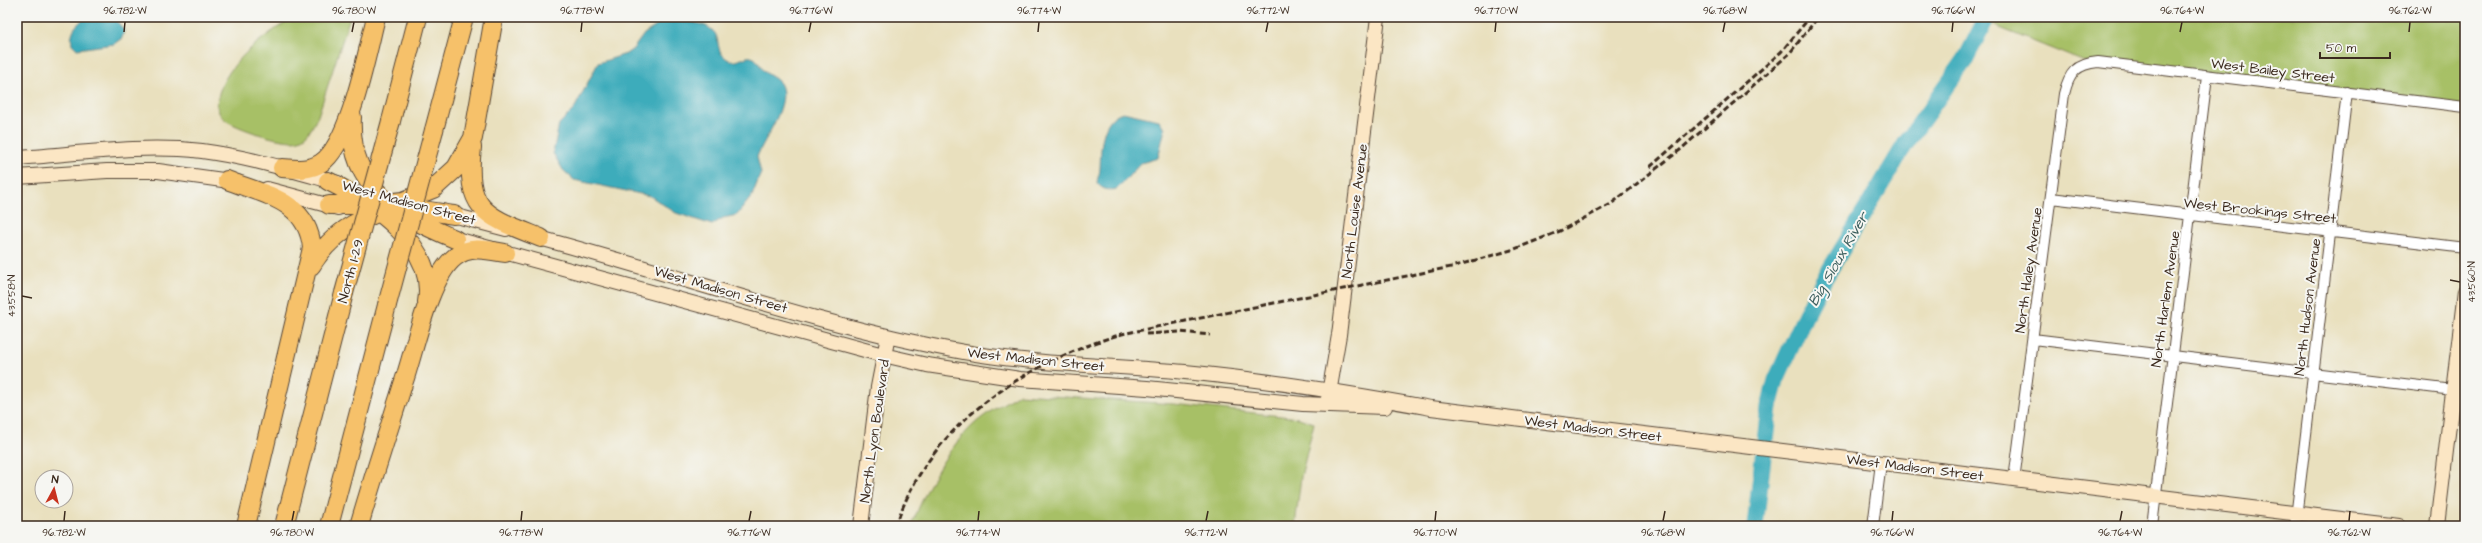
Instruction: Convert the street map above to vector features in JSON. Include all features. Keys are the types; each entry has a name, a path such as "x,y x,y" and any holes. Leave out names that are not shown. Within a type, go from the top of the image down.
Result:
{"highway":[{"path":"282,168 304,169 312,167 328,157 339,140 353,102 376,17"},
{"name":"North I-29","path":"284,526 344,293 418,17"},
{"path":"329,526 464,17"},
{"path":"308,271 317,256 332,239 350,226 386,208 433,189 456,168 473,138 494,17"},
{"path":"353,102 352,131 354,150 364,172 386,208 411,244 423,269 427,288 424,314"},
{"path":"477,110 470,172 472,188 478,203 492,217 541,238"},
{"path":"227,180 284,203 299,213 309,228 312,238 312,248 308,271 246,526"},
{"path":"328,181 417,223 455,239"},
{"path":"329,205 406,209 454,215"},
{"path":"359,526 424,314 440,275 456,256 466,250 477,249 505,253"}],"main road":[{"name":"North Louise Avenue","path":"1327,405 1340,327 1378,17"},
{"name":"West Madison Street","path":"17,158 128,150 177,149 229,156 282,168 328,181"},
{"name":"West Madison Street","path":"17,177 132,170 185,174 227,180 329,205"},
{"name":"West Madison Street","path":"454,215 541,238 888,336 965,352 1022,360 1184,372 1330,390 1431,408 2014,480 2156,496 2296,520 2398,526"},
{"name":"West Madison Street","path":"455,239 883,355 927,365 1020,379 1327,405 1431,408"},
{"path":"2437,526 2465,291"},
{"name":"North Lyon Boulevard","path":"861,526 883,355 888,336"}],"street":[{"name":"West Bailey Street","path":"2078,67 2098,62 2465,107"},
{"name":"North Haley Avenue","path":"2014,480 2064,94 2071,73 2078,67"},
{"name":"North Harlem Avenue","path":"2152,526 2171,356 2190,216 2206,76"},
{"name":"North Hudson Avenue","path":"2296,520 2312,373 2331,232 2347,92"},
{"name":"West Brookings Street","path":"2051,198 2190,216 2465,248"},
{"path":"2033,338 2453,390"},
{"path":"1873,526 1881,463"}],"green space":[{"path":"295,17 350,17 318,116 310,130 299,140 292,141 261,135 230,123 221,116 217,106 219,92 225,78 234,66 257,43"},
{"path":"1987,17 2465,17 2465,107 2087,63 1985,22"},
{"path":"1019,394 1174,404 1299,418 1314,423 1301,477 1295,526 911,526 936,473 961,438 982,417"}],"water":[{"path":"89,17 115,19 124,30 122,38 114,44 77,49 72,44 71,39 73,31 81,21"},
{"path":"662,22 693,22 708,27 715,33 719,49 724,56 732,61 748,57 754,58 758,61 763,70 780,83 783,91 780,110 757,157 761,173 752,196 737,215 723,218 712,225 676,213 650,196 574,180 563,170 553,153 559,124 574,109 598,63 626,54 633,49 644,34"},
{"path":"1123,112 1159,120 1165,129 1158,158 1141,163 1118,188 1107,190 1097,183 1100,170 1103,136 1110,121 1115,115"}],"waterway":[{"name":"Big Sioux River","path":"1755,526 1769,407 1776,380 1805,316 1823,281 1906,143 1965,60 1987,17"}],"railway":[{"path":"1650,167 1781,52 1810,17"},
{"path":"896,526 911,490 931,457 956,429 984,403 1016,381 1050,362 1085,346 1122,334 1451,267 1515,249 1560,231 1611,204 1680,150 1789,54 1818,17"},
{"path":"1146,334 1180,332 1210,335"}]}
